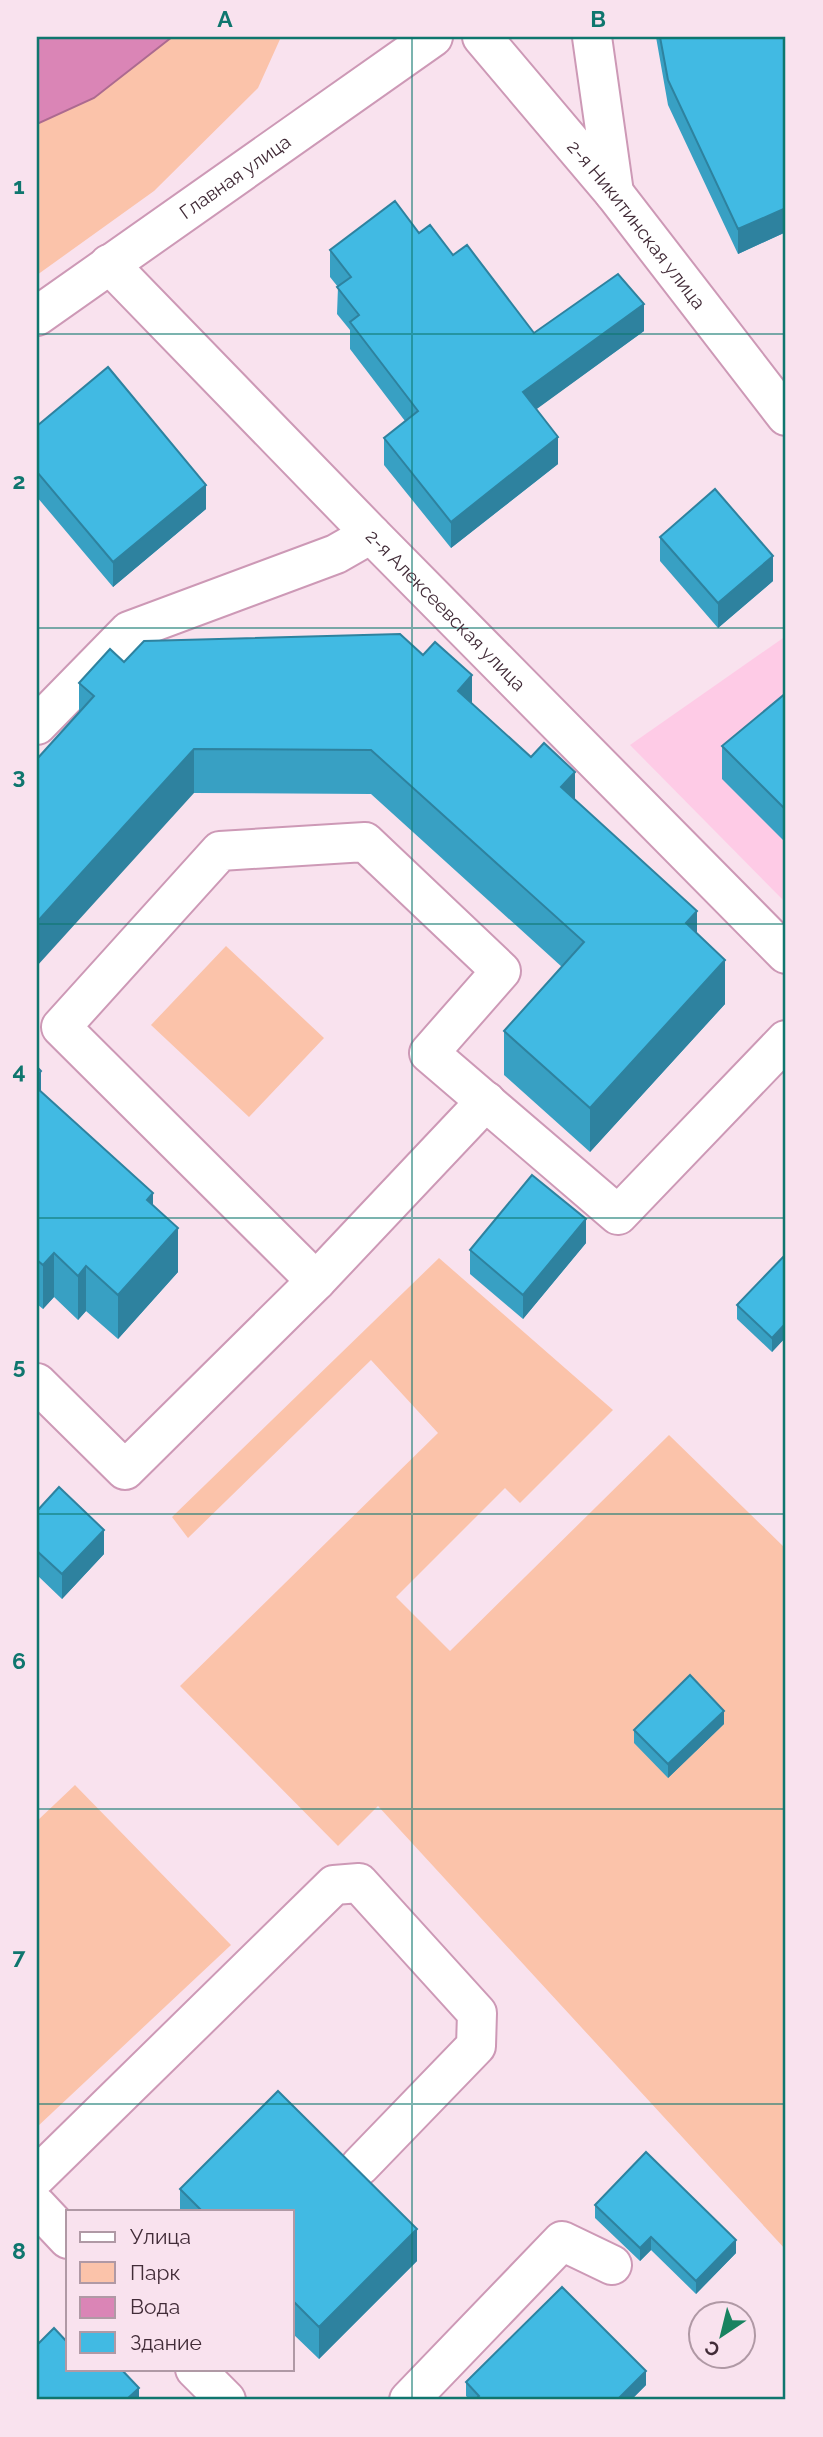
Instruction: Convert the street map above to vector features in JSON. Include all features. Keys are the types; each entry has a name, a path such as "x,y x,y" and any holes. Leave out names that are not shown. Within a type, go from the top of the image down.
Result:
{"street":[{"name":"Главная улица","path":"37,316 433,37"},
{"name":"2-я Никитинская улица","path":"482,37 614,193 786,416"},
{"path":"592,37 614,193"},
{"name":"2-я Алексеевская улица","path":"108,264 786,954"},
{"path":"37,725 129,631 336,555 371,534"},
{"path":"316,1281 61,1027 220,851 365,842 501,971 429,1053 618,1215 786,1040"},
{"path":"37,1383 125,1470 316,1281 485,1101"},
{"path":"37,2176 334,1885 359,1883 477,2013 476,2046 360,2166"},
{"path":"37,2206 66,2237"},
{"path":"409,2400 562,2241 612,2265"},
{"path":"196,2370 226,2400"}],"shaded area":[{"path":"786,636 786,903 630,745"}],"green space":[{"path":"37,37 281,37 258,88 154,191 37,275"},
{"path":"226,946 324,1038 249,1117 151,1025"},
{"path":"439,1258 613,1410 520,1503 505,1488 396,1597 450,1651 669,1435 786,1549 786,2250 378,1806 338,1846 180,1686 438,1433 371,1360 188,1538 172,1517"},
{"path":"75,1785 231,1945 37,2127 37,1821"}],"water":[{"path":"37,37 172,37 94,98 37,124"}],"building":[{"path":"660,37 786,37 786,208 738,229 668,80"},
{"path":"395,201 419,233 430,225 453,255 467,245 534,333 618,274 644,304 523,392 558,437 451,522 384,438 418,411 350,322 359,315 337,287 351,277 330,250"},
{"path":"108,367 206,485 113,562 37,472 37,426"},
{"path":"715,489 773,556 718,603 660,537"},
{"path":"400,634 423,655 435,642 472,675 458,691 531,757 544,743 575,772 561,787 697,911 686,923 725,960 590,1108 504,1031 584,942 371,750 194,749 37,922 37,759 94,696 79,683 110,649 124,662 144,641"},
{"path":"786,693 786,810 722,746"},
{"path":"37,1088 153,1193 147,1200 178,1228 118,1295 86,1266 78,1276 54,1253 43,1265 37,1260"},
{"path":"532,1175 586,1219 523,1295 470,1250"},
{"path":"786,1254 786,1323 772,1338 737,1305"},
{"path":"59,1487 104,1530 62,1574 37,1551 37,1511"},
{"path":"690,1675 724,1711 668,1764 634,1730"},
{"path":"278,2091 417,2229 319,2327 294,2302 294,2210 201,2210 180,2189"},
{"path":"646,2152 736,2240 696,2281 651,2237 640,2248 595,2205"},
{"path":"562,2287 646,2371 617,2400 475,2400 479,2396 466,2382"},
{"path":"54,2328 66,2341 66,2370 122,2370 139,2388 126,2400 37,2400 37,2345"}]}
